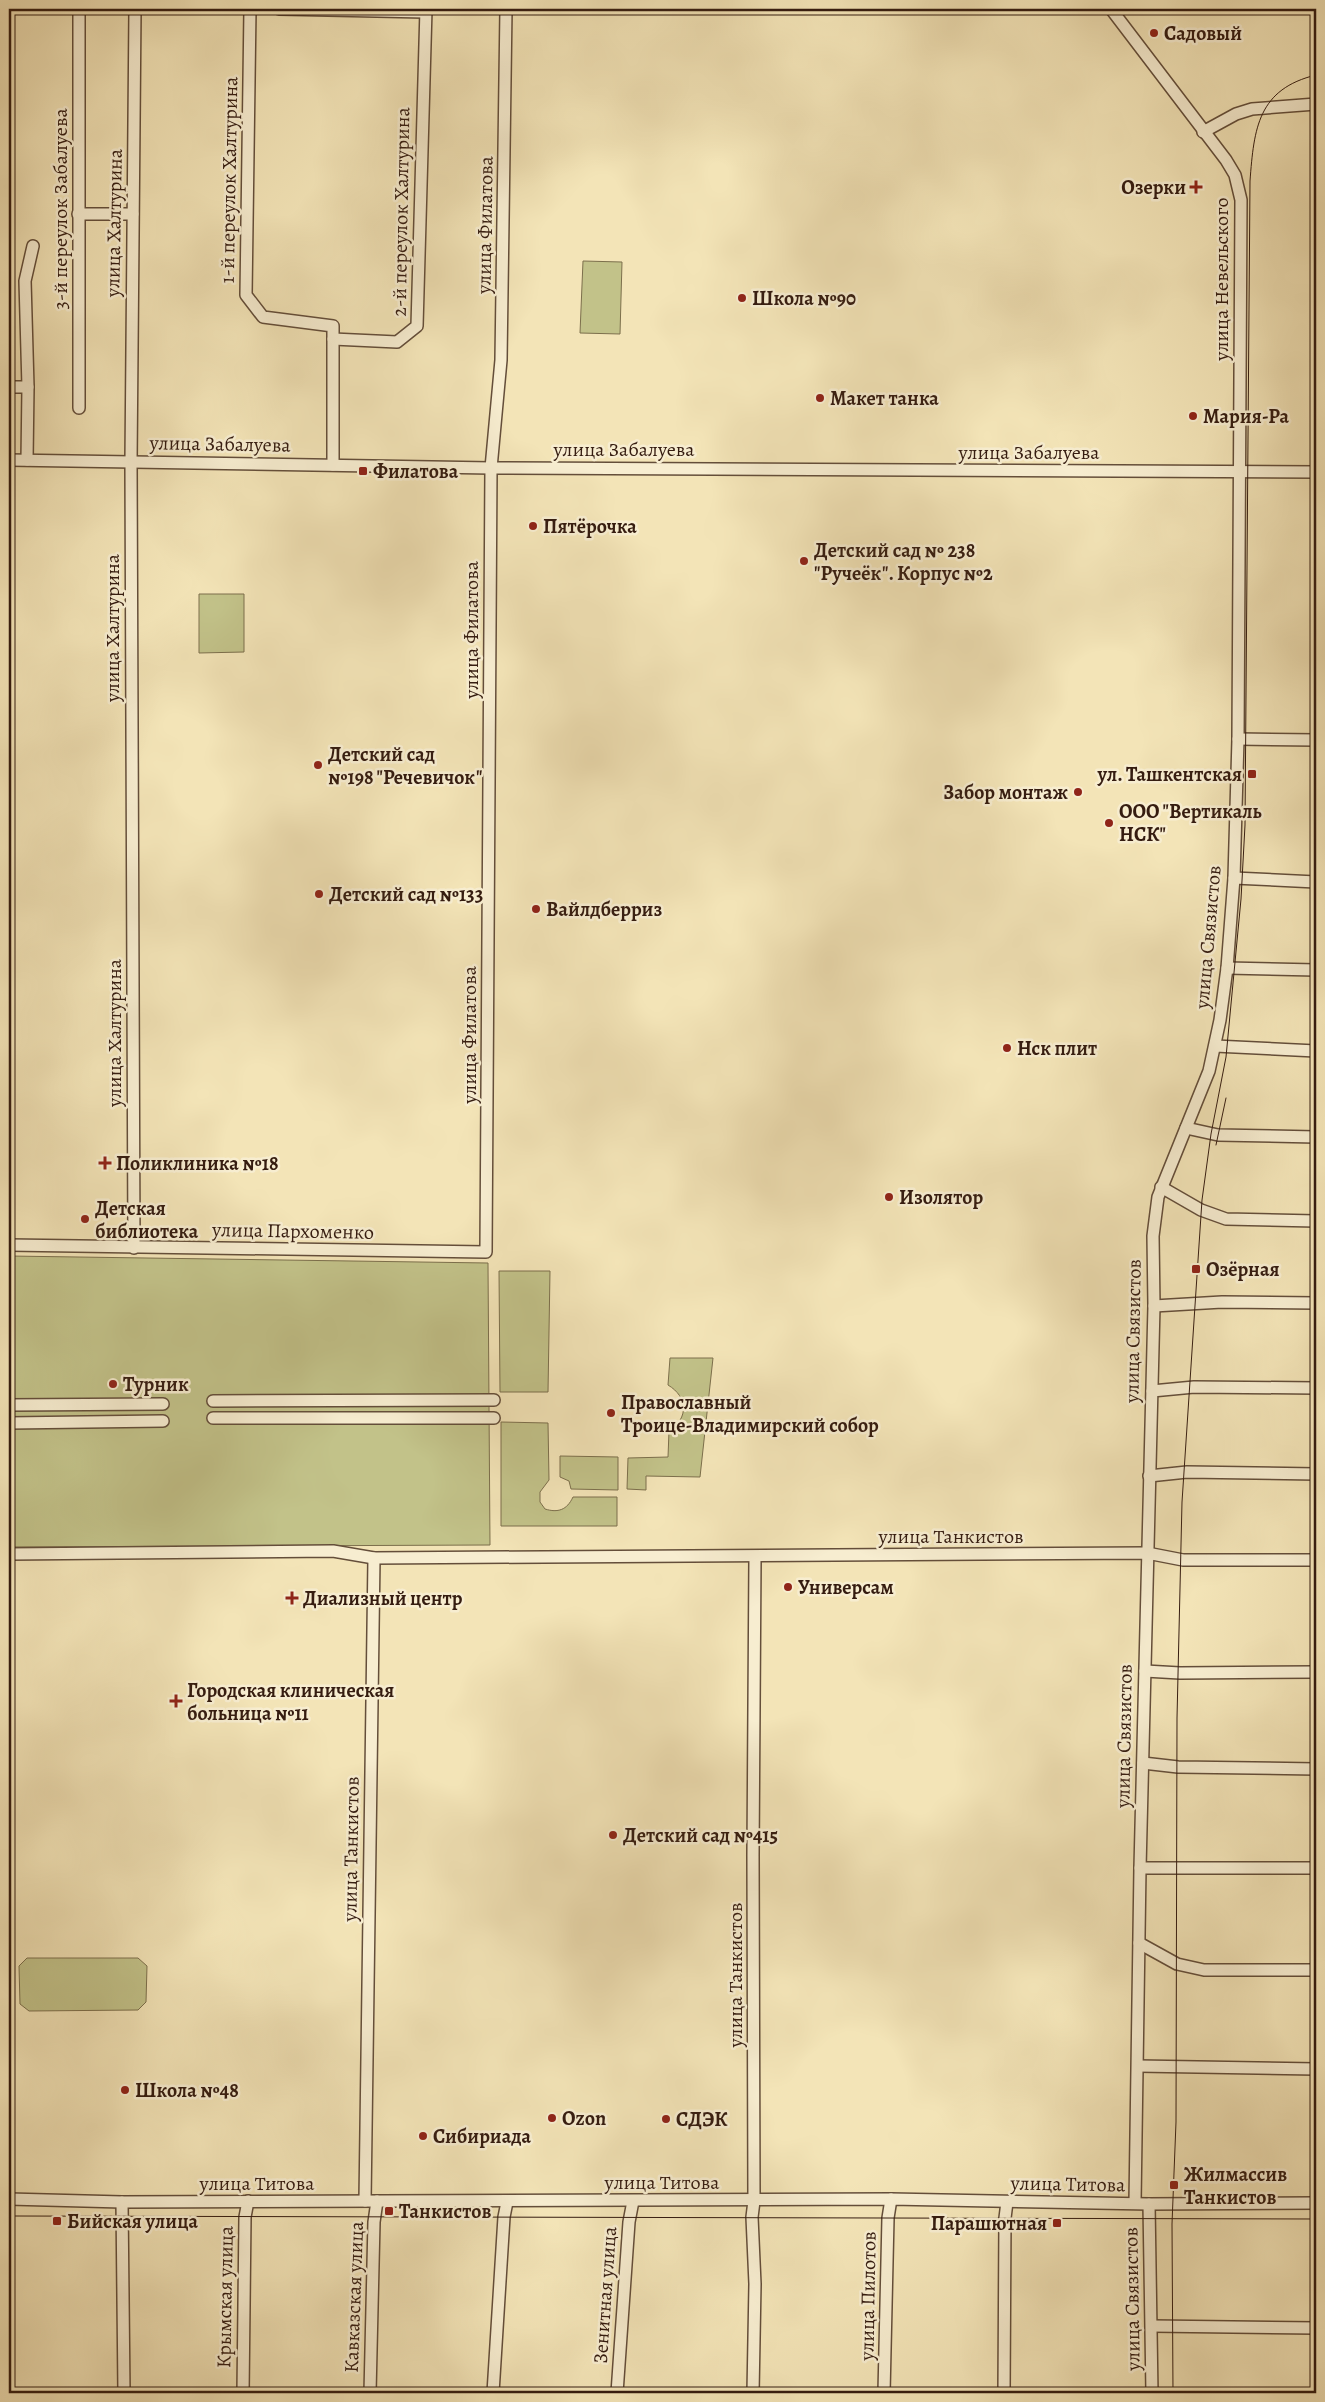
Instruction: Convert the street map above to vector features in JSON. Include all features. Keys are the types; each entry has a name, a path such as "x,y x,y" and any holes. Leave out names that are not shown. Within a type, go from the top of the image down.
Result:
{"street":[{"name":"3-й переулок Забалуева","path":"79,9 79,408"},
{"name":"улица Халтурина","path":"134,1248 131,462 135,9"},
{"name":"1-й переулок Халтурина","path":"250,9 246,295 263,317 333,326 333,339"},
{"path":"278,9 425,10"},
{"name":"улица Филатова","path":"486,1252 491,468 501,360 506,9"},
{"name":"улица Невельского","path":"1110,9 1235,174 1240,194 1240,472"},
{"name":"2-й переулок Халтурина","path":"333,339 397,342 417,326 425,10"},
{"path":"1203,132 1236,114 1252,109 1316,104"},
{"path":"78,214 133,214"},
{"path":"26,460 28,387 25,281 33,246"},
{"path":"332,465 333,339"},
{"path":"9,387 28,387"},
{"name":"улица Забалуева","path":"9,460 491,468 1316,472"},
{"name":"улица Связистов","path":"1135,2203 1140,1868 1154,1306 1153,1236 1156,1208 1161,1187 1209,1071 1215,1046 1227,968 1234,878 1238,739 1240,472"},
{"path":"1238,739 1316,740"},
{"path":"1234,878 1316,882"},
{"path":"1227,968 1316,970"},
{"path":"1215,1046 1316,1051"},
{"path":"1186,1128 1218,1135 1316,1137"},
{"path":"1161,1187 1201,1210 1226,1219 1316,1221"},
{"name":"улица Пархоменко","path":"9,1245 486,1252"},
{"path":"1154,1306 1222,1302 1316,1303"},
{"path":"1152,1391 1194,1387 1316,1388"},
{"path":"213,1401 494,1400"},
{"path":"9,1405 163,1404"},
{"path":"213,1418 494,1418"},
{"path":"9,1423 162,1421"},
{"path":"1149,1476 1188,1472 1316,1474"},
{"name":"улица Танкистов","path":"9,1554 333,1551 374,1558 1147,1553 1183,1560 1316,1560"},
{"name":"улица Танкистов","path":"753,2393 755,2284 752,2217 754,2200 753,1856 755,1557"},
{"name":"улица Танкистов","path":"365,2202 374,1558"},
{"path":"1145,1671 1316,1672"},
{"path":"1143,1763 1178,1767 1316,1769"},
{"path":"1140,1868 1316,1868"},
{"path":"1139,1943 1177,1964 1204,1970 1316,1970"},
{"path":"1138,2066 1316,2069"},
{"name":"улица Титова","path":"9,2199 122,2202 507,2202 891,2199 1149,2204 1316,2203"},
{"name":"улица Пилотов","path":"884,2393 888,2218 891,2199"},
{"name":"Крымская улица","path":"243,2393 245,2217 248,2201"},
{"name":"Кавказская улица","path":"370,2393 374,2217 377,2201"},
{"name":"Зенитная улица","path":"616,2393 629,2217 633,2201"},
{"path":"122,2202 124,2393"},
{"path":"493,2393 503,2222 507,2202"},
{"path":"1004,2393 1005,2218 1007,2202"},
{"name":"улица Связистов","path":"1149,2204 1152,2393"},
{"path":"1152,2326 1316,2328"}],"green space":[{"path":"583,261 622,262 620,334 580,333"},
{"path":"199,594 244,594 244,652 199,653"},
{"path":"9,1256 488,1263 490,1545 9,1547"},
{"path":"499,1271 550,1271 548,1392 500,1392"},
{"path":"670,1358 713,1358 700,1477 646,1476 646,1490 627,1489 628,1458 668,1457 669,1431 676,1426 683,1414 684,1408 679,1395 668,1385"},
{"path":"501,1422 548,1423 549,1480 540,1492 540,1502 545,1509 554,1511 565,1508 573,1497 617,1497 617,1526 501,1526"},
{"path":"560,1456 618,1457 618,1490 571,1489 569,1481 560,1477"},
{"path":"27,1958 138,1958 147,1966 146,2002 138,2010 29,2011 20,2004 19,1966"}],"tram line":[{"path":"1173,2393 1172,2224 1176,2122 1177,1718 1182,1502 1202,1200 1211,1134 1226,1057 1241,899 1245,825 1250,181 1257,128 1263,113 1282,90 1297,81 1316,75"},
{"path":"1216,1145 1226,1098"},
{"path":"9,2216 1316,2219"}],"place":[{"name":"Садовый","path":"1154,33"},
{"name":"Озерки","path":"1196,187"},
{"name":"Школа №90","path":"742,298"},
{"name":"Макет танка","path":"820,398"},
{"name":"Мария-Ра","path":"1193,416"},
{"name":"Филатова","path":"363,471"},
{"name":"Пятёрочка","path":"533,526"},
{"name":"Детский сад № 238 \"Ручеёк\". Корпус №2","path":"804,561"},
{"name":"Детский сад №198 \"Речевичок\"","path":"318,765"},
{"name":"ул. Ташкентская","path":"1252,774"},
{"name":"Забор монтаж","path":"1078,792"},
{"name":"ООО \"Вертикаль НСК\"","path":"1109,823"},
{"name":"Детский сад №133","path":"319,894"},
{"name":"Вайлдберриз","path":"536,909"},
{"name":"Нск плит","path":"1007,1048"},
{"name":"Поликлиника №18","path":"105,1163"},
{"name":"Изолятор","path":"889,1197"},
{"name":"Детская библиотека","path":"85,1219"},
{"name":"Озёрная","path":"1196,1269"},
{"name":"Турник","path":"113,1384"},
{"name":"Православный Троице-Владимирский собор","path":"611,1413"},
{"name":"Универсам","path":"788,1587"},
{"name":"Диализный центр","path":"292,1598"},
{"name":"Городская клиническая больница №11","path":"176,1701"},
{"name":"Детский сад №415","path":"613,1835"},
{"name":"Школа №48","path":"125,2090"},
{"name":"Ozon","path":"552,2118"},
{"name":"СДЭК","path":"666,2119"},
{"name":"Сибириада","path":"423,2136"},
{"name":"Жилмассив Танкистов","path":"1174,2185"},
{"name":"Танкистов","path":"389,2211"},
{"name":"Бийская улица","path":"57,2221"},
{"name":"Парашютная","path":"1057,2223"}]}
